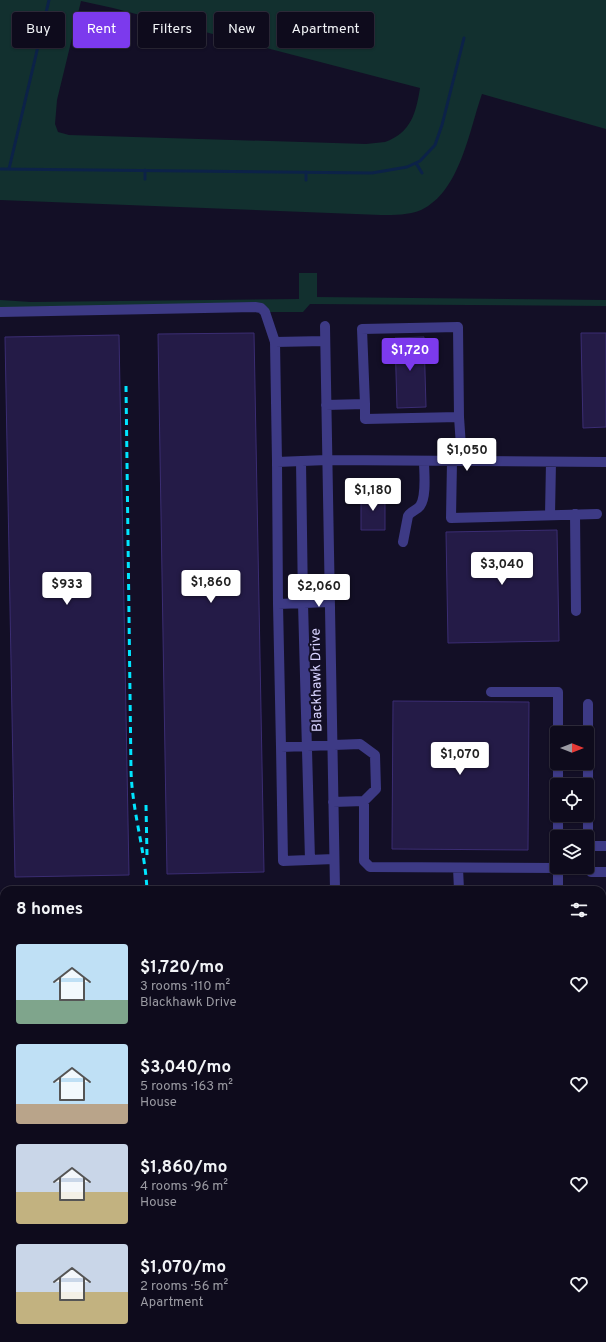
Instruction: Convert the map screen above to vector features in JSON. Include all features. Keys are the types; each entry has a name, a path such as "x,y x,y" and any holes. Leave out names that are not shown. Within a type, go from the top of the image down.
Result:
{"street":[{"path":"0,312 255,307 261,308 265,312 275,342 282,861 334,859"},
{"name":"Blackhawk Drive","path":"325,326 335,886"},
{"path":"459,417 365,419 362,329 458,327 459,417 457,461 451,518 550,514 597,514"},
{"path":"275,342 325,341"},
{"path":"326,405 365,404"},
{"path":"276,462 327,460 606,462"},
{"path":"301,461 302,603 310,860"},
{"path":"403,542 408,516 420,506 424,493 424,461"},
{"path":"550,514 551,462"},
{"path":"575,514 576,611"},
{"path":"278,604 330,602"},
{"path":"491,692 558,692 558,726"},
{"path":"588,704 588,830"},
{"path":"281,747 360,744 375,755 376,789 364,801 333,802"},
{"path":"364,801 364,861 370,867 550,868"},
{"path":"594,846 606,846"},
{"path":"458,868 459,886"},
{"path":"594,872 606,872"},
{"path":"558,874 558,886"}],"green space":[{"path":"0,0 606,0 606,129 482,94 461,159 454,175 445,189 434,201 421,210 412,213 381,215 0,200","holes":["81,1 138,15 138,12 206,12 206,32 214,34 214,12 269,12 269,48 266,48 420,88 414,114 406,128 394,138 385,142 366,144 69,135 58,132 55,124 57,100 73,34 73,12 78,12"]},
{"path":"299,273 317,273 317,297 606,300 606,306 310,304 303,312 269,312 267,307 0,309 0,300 31,302 299,299"}],"building":[{"path":"254,333 264,872 167,874 158,334"},
{"path":"581,333 606,333 606,427 583,428"},
{"path":"119,335 129,875 15,877 5,337"},
{"path":"424,337 426,407 397,408 395,338"},
{"path":"361,493 385,493 385,530 361,530"},
{"path":"557,530 559,641 448,643 446,532"},
{"path":"393,701 529,702 528,850 392,849"}],"waterway":[{"path":"9,169 49,0"},
{"path":"0,169 372,173 407,167 420,161 435,145 442,125 464,38"},
{"path":"416,163 422,173"},
{"path":"145,170 145,179"},
{"path":"306,172 306,180"}],"railway":[{"path":"126,386 131,770 147,886"},
{"path":"146,805 147,855"}]}
